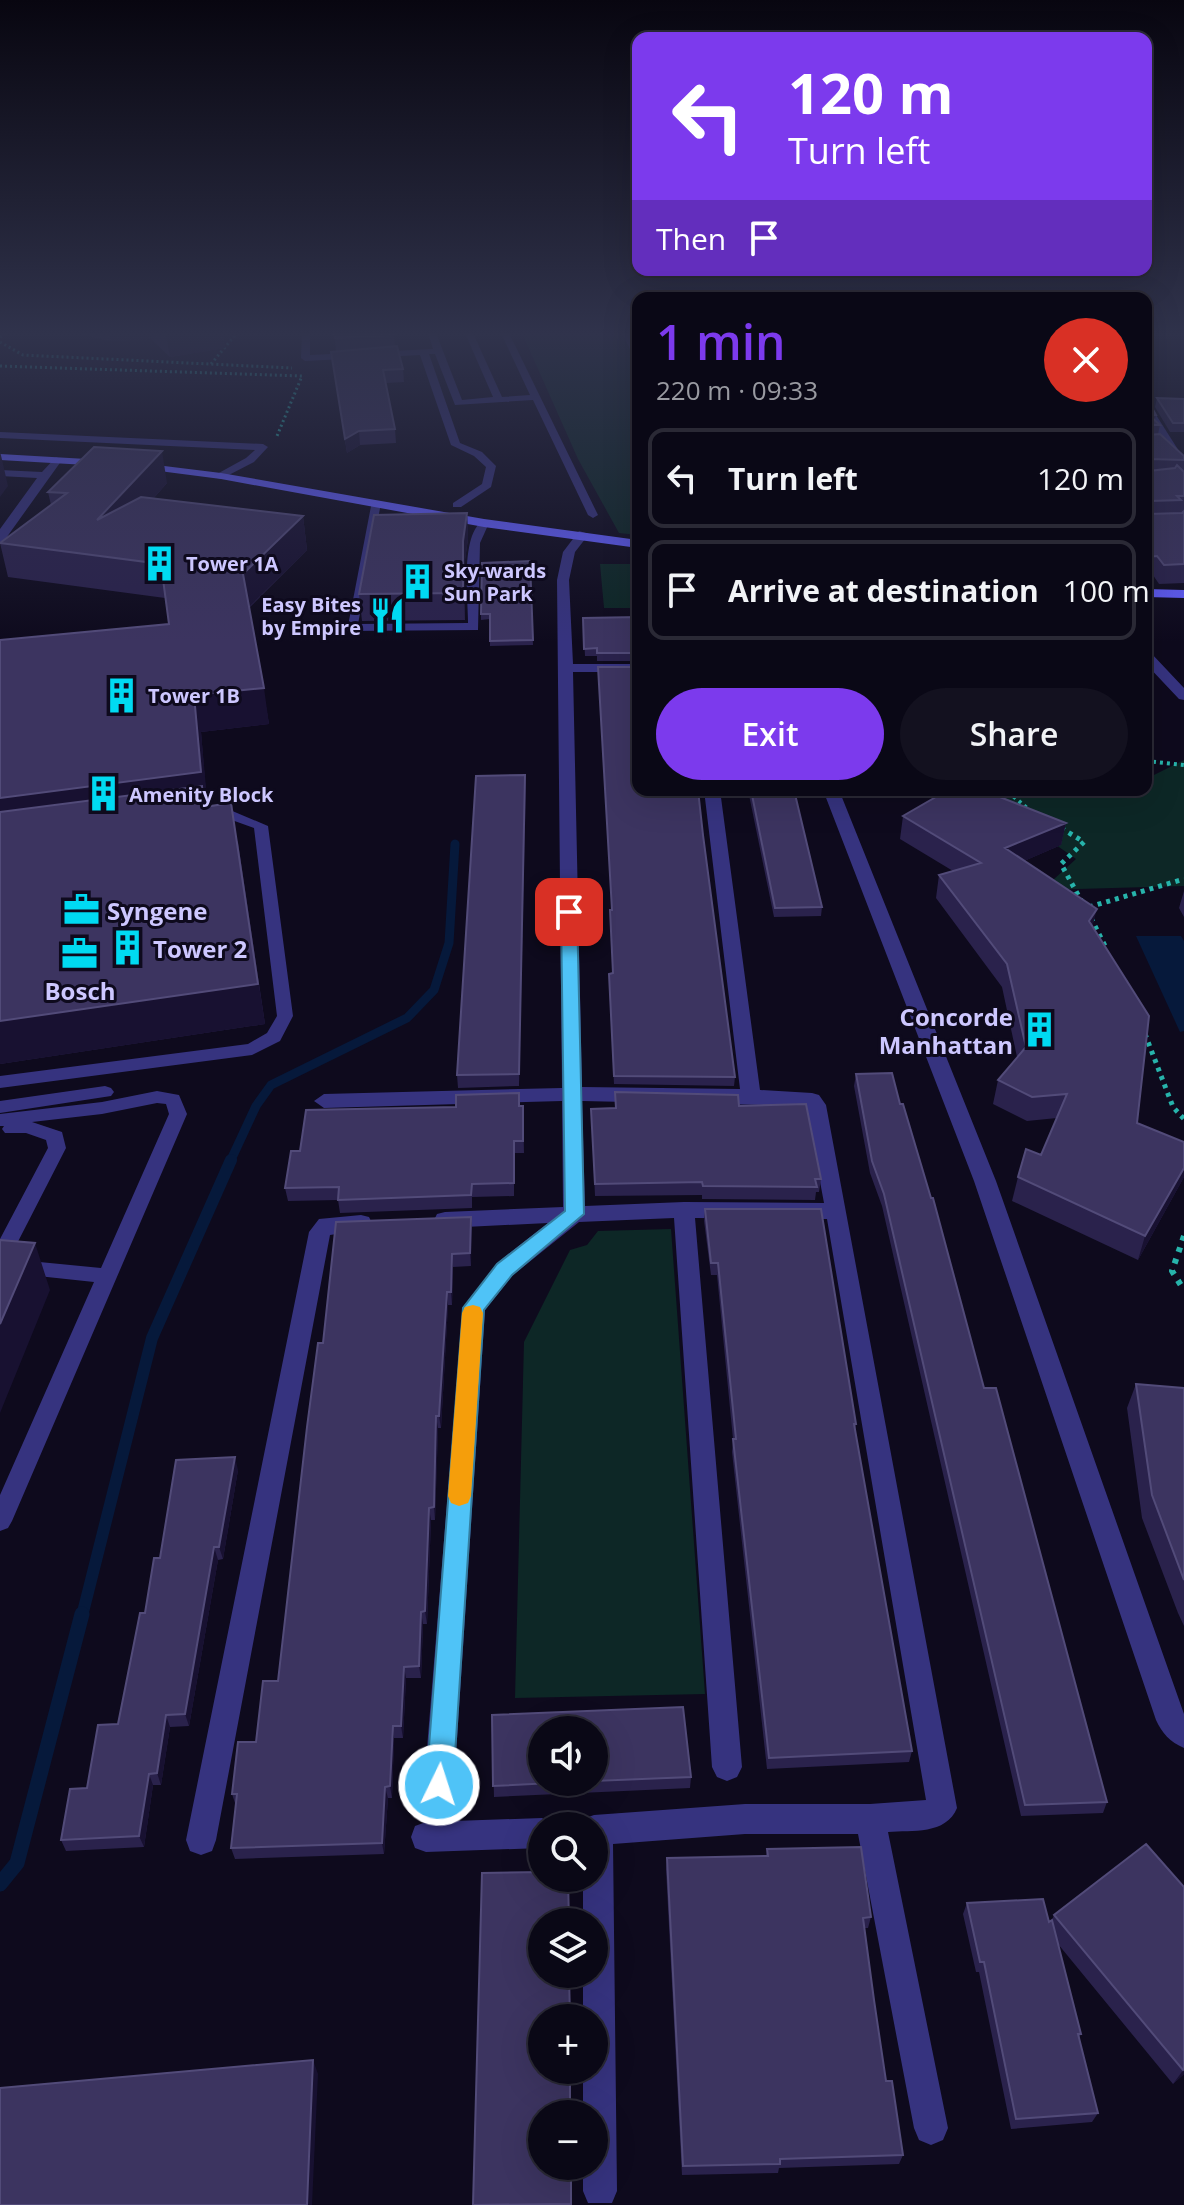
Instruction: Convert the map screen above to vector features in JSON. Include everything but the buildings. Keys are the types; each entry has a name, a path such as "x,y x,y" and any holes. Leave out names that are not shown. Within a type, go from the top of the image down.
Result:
{"main road":[{"path":"0,450 110,460 0,457"},
{"path":"583,534 566,524 235,468 125,460 484,523 632,543"},
{"path":"404,507 416,498"},
{"path":"1152,593 1184,594"}],"street":[{"path":"1164,436 1184,468"},
{"path":"0,538 56,460"},
{"path":"0,473 43,475"},
{"path":"574,1214 566,668 571,619 563,580 567,559 583,534"},
{"path":"1152,662 1184,696"},
{"path":"566,668 632,668"},
{"path":"713,796 751,1096"},
{"path":"833,796 985,1181 1170,1720 1184,1734"},
{"path":"324,1101 572,1094 751,1096 807,1098 814,1102 942,1808 933,1814 870,1819 745,1819 608,1829"},
{"path":"424,1221 684,1210 836,1211"},
{"path":"684,1210 727,1767"},
{"path":"439,1785 474,1308 505,1269 574,1214"},
{"path":"201,1840 320,1232 333,1224 379,1222"},
{"path":"870,1819 931,2128"},
{"path":"426,1837 528,1833"},
{"path":"597,1892 600,2191"}],"lane":[{"path":"20,436 263,447"},
{"path":"453,436 456,445 478,454 491,466 487,485 457,505"},
{"path":"554,436 593,515"},
{"path":"221,476 263,447"},
{"path":"376,503 351,628 474,627 474,543 484,523"},
{"path":"0,1082 252,1049 280,1030 285,1016 261,826 230,814 200,818"},
{"path":"0,1107 105,1092"},
{"path":"0,1120 102,1108 157,1097 173,1099 178,1114 0,1521"},
{"path":"0,1130 27,1127 55,1136 57,1148 0,1258"},
{"path":"0,1265 108,1276"}],"path":[{"path":"263,447 278,436"},
{"path":"1152,762 1184,765"},
{"path":"1016,796 1024,807 1036,814"},
{"path":"1049,821 1084,842 1061,864 1112,961"},
{"path":"1086,908 1184,879"},
{"path":"1143,1031 1173,1107 1184,1119"},
{"path":"1184,1236 1171,1273 1175,1283 1184,1290"}],"green space":[{"path":"568,436 632,436 632,534 619,533"},
{"path":"600,564 632,564 632,608 604,608"},
{"path":"1184,760 1184,886 1042,890 1076,859 1019,819 965,796 1152,796 1154,775"},
{"path":"671,1229 705,1694 515,1698 524,1342 570,1250 587,1245 598,1231"}],"water":[{"path":"1136,936 1181,936 1184,941 1184,1031 1180,1032"}],"waterway":[{"path":"230,1162 256,1106 271,1085 407,1018 434,990 449,943 455,844"},
{"path":"82,1616 152,1338 231,1160"},
{"path":"0,1884 17,1863 82,1614"}],"slow traffic":[{"path":"459,1496 473,1313"}],"place":[{"name":"Tower 1A","path":"160,563"},
{"name":"Sky-wards Sun Park","path":"418,581"},
{"name":"Easy Bites by Empire","path":"387,616"},
{"name":"Tower 1B","path":"122,695"},
{"name":"Amenity Block","path":"103,794"},
{"name":"Syngene","path":"81,910"},
{"name":"Tower 2","path":"127,948"},
{"name":"Bosch","path":"80,953"},
{"name":"Concorde Manhattan","path":"1039,1030"}],"route":[{"path":"439,1785 474,1308 505,1269 574,1214 569,912"}]}
